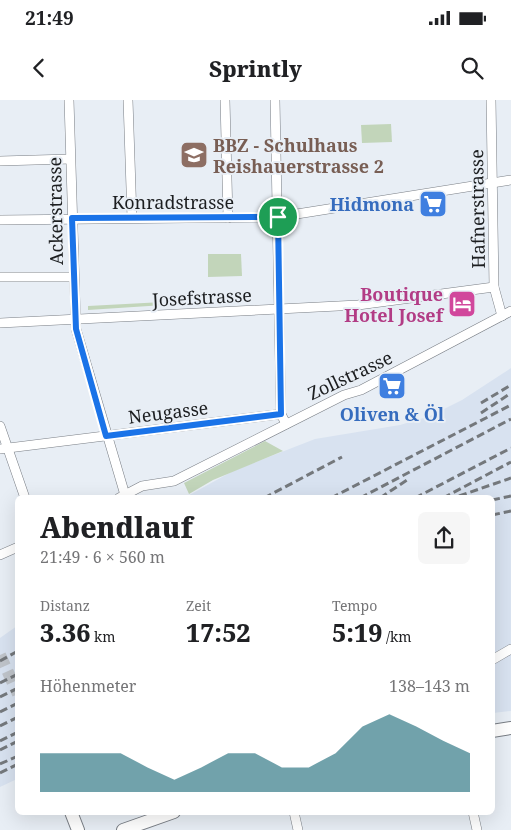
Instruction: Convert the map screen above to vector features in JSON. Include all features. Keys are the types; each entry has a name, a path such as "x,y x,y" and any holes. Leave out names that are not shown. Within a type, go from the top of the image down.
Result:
{"street":[{"name":"Ackerstrasse","path":"68,100 76,319 81,349 122,495"},
{"path":"128,100 132,218"},
{"path":"225,100 228,218"},
{"path":"275,100 281,414 286,424"},
{"name":"Hafnerstrasse","path":"491,100 494,287 502,316"},
{"path":"0,161 70,159"},
{"name":"Konradstrasse","path":"0,220 278,217 511,180"},
{"path":"0,278 73,277"},
{"name":"Josefstrasse","path":"0,323 366,304 494,287"},
{"name":"Zollstrasse","path":"124,495 142,486 174,481 344,394 361,390 511,311"},
{"name":"Neugasse","path":"4,448 281,414"},
{"path":"0,426 4,448 24,495"},
{"path":"0,555 15,548"},
{"path":"495,658 511,649"},
{"path":"495,731 511,728"},
{"path":"71,815 78,830"},
{"path":"123,830 166,815"},
{"path":"295,815 298,830"},
{"path":"474,815 477,830"}],"shaded area":[{"path":"511,368 511,711 495,713 495,495 189,495 233,471 315,439 400,425 430,416 462,400"},
{"path":"15,627 15,780 0,787 0,638"}],"green space":[{"path":"391,124 392,142 362,143 361,125"},
{"path":"208,254 241,254 242,276 208,277"},
{"path":"163,302 164,305 88,310 88,306"},
{"path":"265,441 283,451 213,480 189,494 184,483"}],"tunnel":[{"path":"0,655 15,688"}],"railway":[{"path":"481,403 511,385"},
{"path":"481,413 511,393"},
{"path":"337,495 511,405"},
{"path":"366,495 511,419"},
{"path":"421,495 511,448"},
{"path":"270,495 342,457"},
{"path":"449,495 511,462"},
{"path":"462,495 511,478"},
{"path":"384,495 407,480"},
{"path":"495,499 511,496"},
{"path":"495,514 511,511"},
{"path":"0,661 15,653"},
{"path":"0,683 15,676"},
{"path":"0,697 15,690"},
{"path":"0,712 15,704"},
{"path":"0,726 15,718"},
{"path":"0,741 15,734"},
{"path":"0,750 15,742"},
{"path":"0,764 15,757"},
{"path":"0,773 15,766"}],"place":[{"name":"BBZ - Schulhaus Reishauerstrasse 2","path":"194,155"},
{"name":"Hidmona","path":"433,204"},
{"name":"Boutique Hotel Josef","path":"462,304"},
{"name":"Oliven & Öl","path":"392,386"}],"route":[{"path":"278,217 281,414 106,436 76,329 72,218 278,217"}]}
